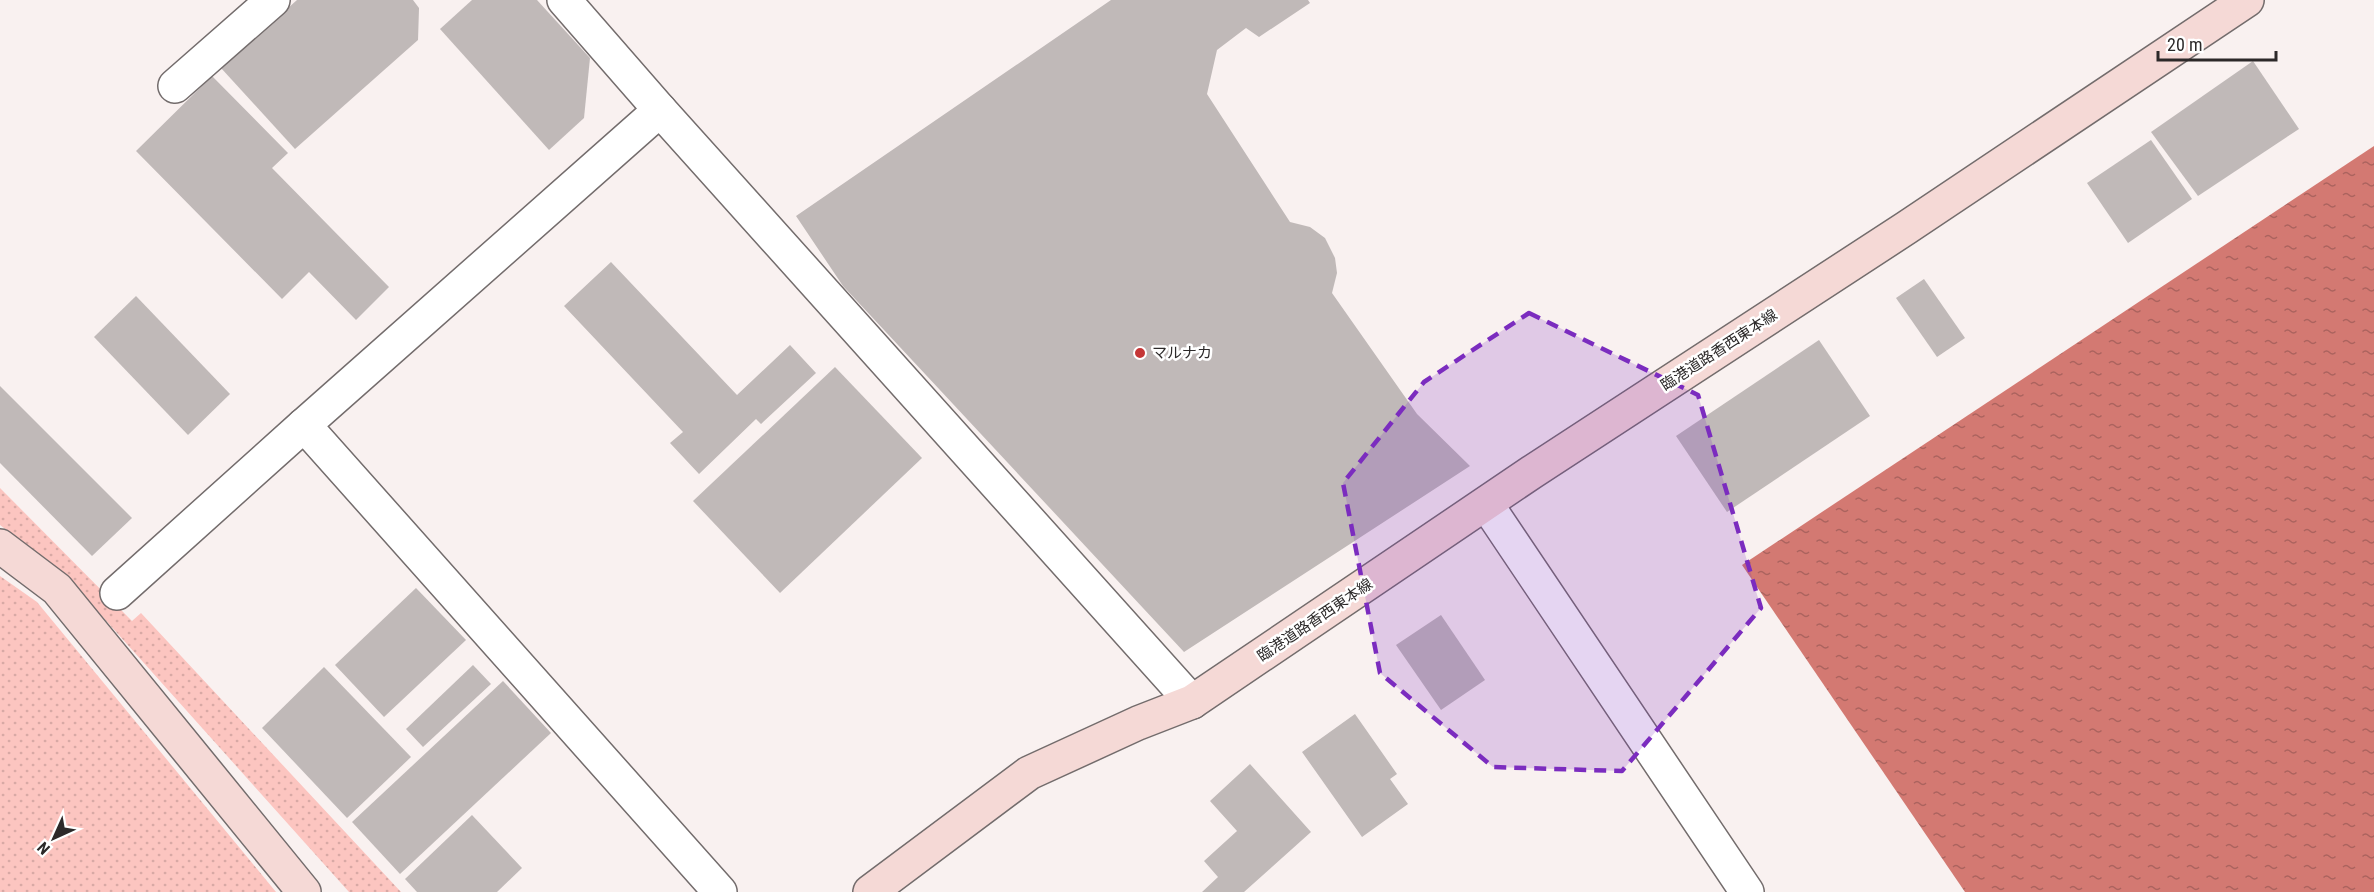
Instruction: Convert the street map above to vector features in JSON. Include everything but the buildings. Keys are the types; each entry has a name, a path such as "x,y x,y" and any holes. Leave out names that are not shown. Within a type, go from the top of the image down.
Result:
{"street":[{"path":"175,86 273,0"},
{"path":"564,0 1192,702"},
{"name":"臨港道路香西東本線","path":"870,892 1029,773 1138,723 1192,702 1487,505 1532,472 1896,234 2247,0"},
{"path":"117,593 660,110"},
{"path":"304,425 720,892"},
{"path":"1487,505 1747,892"},
{"path":"0,546 57,589 304,892"}],"highlighted area":[{"path":"1529,313 1698,395 1761,608 1622,771 1493,767 1380,673 1343,483 1424,382"}],"shaded area":[{"path":"0,488 132,621 141,613 401,892 349,892 66,576 0,525"},
{"path":"0,576 37,602 276,892 0,892"}],"water":[{"path":"2374,146 2374,892 1965,892 1742,565"}],"place":[{"name":"マルナカ","path":"1140,353"}]}
